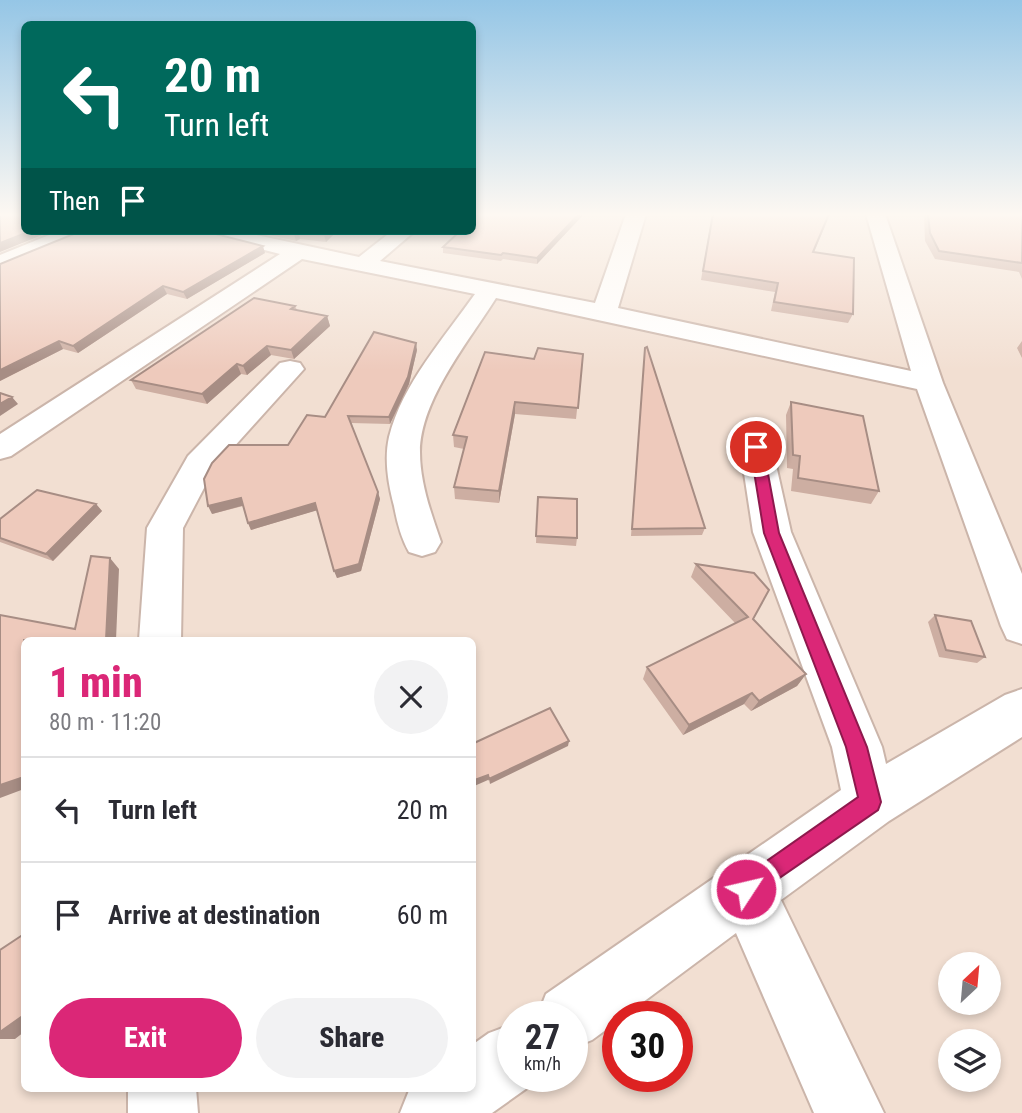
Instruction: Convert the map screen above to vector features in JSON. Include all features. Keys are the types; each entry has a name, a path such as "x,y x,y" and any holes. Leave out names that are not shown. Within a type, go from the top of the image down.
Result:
{"street":[{"path":"0,449 277,266"},
{"path":"380,266 929,383"},
{"path":"604,312 619,266"},
{"path":"892,266 929,383 1022,626"},
{"path":"422,542 406,488 404,440 412,411 491,288"},
{"path":"160,637 165,528 200,464 247,411 290,369"},
{"path":"756,447 772,533 857,747 870,802"},
{"path":"588,1003 870,802 1022,711"},
{"path":"746,889 849,1113"},
{"path":"476,1083 497,1068"},
{"path":"162,1092 163,1113"},
{"path":"435,1113 464,1092"}],"shaded area":[{"path":"0,266 1022,266 1022,1113 0,1113"}],"building":[{"path":"0,266 228,266 183,292 163,286 73,346 59,341 0,370"},
{"path":"704,266 854,266 853,314 774,302 778,283 703,271"},
{"path":"254,298 327,316 291,350 267,346 243,366 237,364 202,394 131,380"},
{"path":"374,332 416,343 408,377 389,417 348,416 378,492 359,564 334,571 315,503 248,523 241,498 208,506 204,479 212,463 229,445 288,445 307,415 325,417"},
{"path":"647,347 705,528 632,529"},
{"path":"538,348 583,354 578,408 515,402 499,491 454,487 467,437 453,435 485,352 534,359"},
{"path":"0,393 12,397 0,404"},
{"path":"791,402 863,416 879,491 798,478 800,456 793,455"},
{"path":"37,490 96,504 46,554 0,538 0,519"},
{"path":"538,497 577,499 577,538 536,536"},
{"path":"91,556 110,558 106,637 21,637 21,778 0,785 0,615 75,629"},
{"path":"696,564 754,573 769,590 753,619 806,674 759,701 752,693 689,725 647,667 748,617"},
{"path":"935,615 971,621 985,657 946,650"},
{"path":"550,708 569,741 489,779 488,775 476,780 476,742"},
{"path":"21,936 21,1017 0,1032 0,950"}],"route":[{"path":"746,889 870,802 857,747 772,533 756,447"}]}
